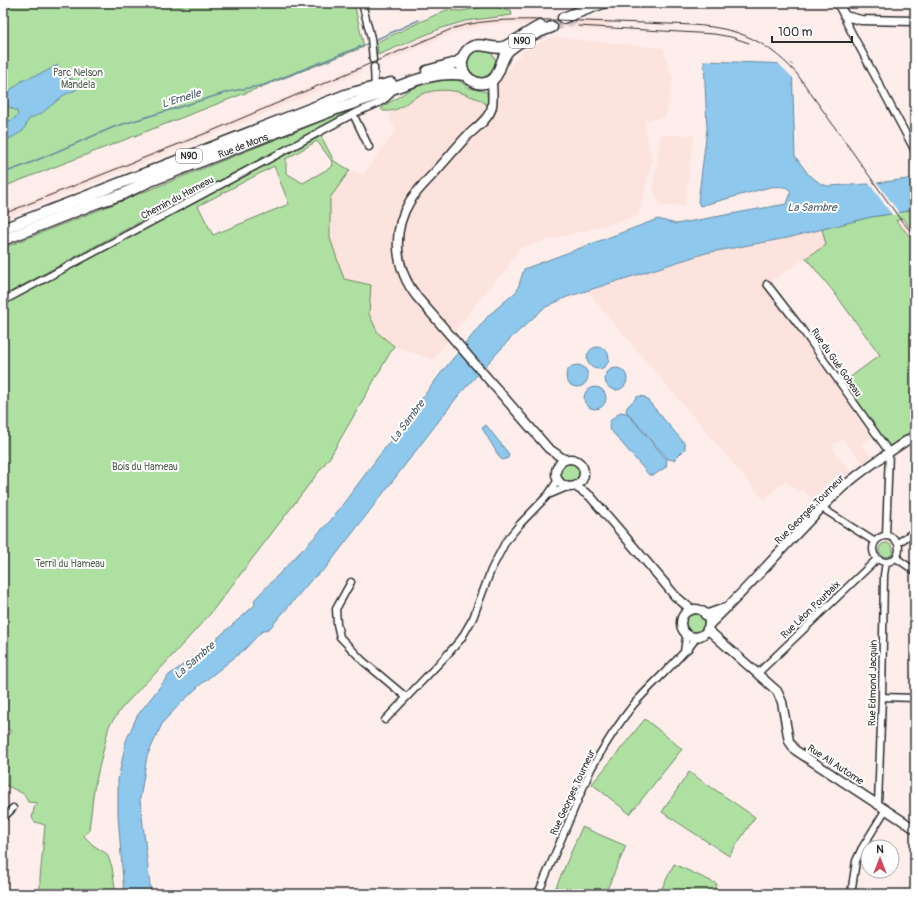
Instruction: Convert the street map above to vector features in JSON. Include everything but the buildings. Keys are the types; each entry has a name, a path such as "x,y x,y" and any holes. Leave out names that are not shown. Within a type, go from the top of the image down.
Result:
{"main road":[{"path":"563,18 603,4"},
{"path":"576,19 596,12 603,4"},
{"name":"Rue de Mons","path":"3,240 336,109 358,106 375,92 421,72 456,64 463,58 467,51 475,46 482,45 498,48 505,46 540,26"},
{"name":"N90","path":"488,82 497,75 507,52 534,34 552,27"},
{"name":"N90","path":"490,46 498,54 501,65"},
{"path":"463,58 462,64 465,74"},
{"name":"Rue de Mons","path":"3,229 348,94 375,92 420,79 449,73 465,74 471,81 488,82"}],"street":[{"path":"362,3 371,38 375,92 367,107"},
{"path":"838,3 845,16 846,22 915,151"},
{"path":"845,16 861,20 914,22"},
{"path":"488,82 492,93 492,110 411,200 403,215 398,232 399,261 405,279 415,294 548,448 558,467"},
{"name":"Chemin du Hameau","path":"3,301 353,114 358,106 372,106 388,97 392,93 392,88"},
{"path":"353,114 369,148"},
{"name":"Rue du Gué Gobeau","path":"767,284 801,328 889,452"},
{"name":"Rue Georges Tourneur","path":"708,627 842,488 878,459 915,435"},
{"path":"548,448 565,460 574,460 580,464 584,472 582,480 590,496 675,596 692,610"},
{"path":"886,536 889,452"},
{"path":"565,460 558,467 556,474 558,480 562,484 571,486 590,496"},
{"path":"385,720 461,639 473,618 491,570 506,541 548,495 558,480"},
{"path":"548,495 582,480"},
{"path":"822,508 875,542"},
{"path":"898,543 915,531"},
{"path":"886,536 891,537 898,543 899,549 896,558 892,561 886,562 877,559 873,549 875,542 880,537 886,536"},
{"path":"896,558 915,571"},
{"name":"Rue Léon Pourbaix","path":"757,674 877,559"},
{"name":"Rue Edmond Jacquin","path":"878,804 884,575 886,562"},
{"path":"351,582 336,609 340,637 363,661 406,697"},
{"path":"675,596 683,616 681,625 685,634 686,643 684,652"},
{"name":"Rue Georges Tourneur","path":"705,615 725,608"},
{"path":"683,616 692,610 698,610 705,615 708,620 708,627 705,633 697,637 691,637 685,634"},
{"name":"Rue Ali Autome","path":"708,627 777,691 782,702 789,741 795,750 915,829"},
{"name":"Rue Georges Tourneur","path":"538,894 588,775 599,754 635,703 688,649 697,637"},
{"path":"882,697 915,698"},
{"path":"3,818 13,808"},
{"path":"851,894 856,861 862,848 886,809"}],"shaded area":[{"path":"497,17 613,20 610,27 613,27 612,31 511,24 486,25 453,33 386,62 385,55 443,30 467,22"},
{"path":"552,37 663,48 673,80 666,117 644,121 652,160 639,216 519,248 507,269 489,287 433,360 394,346 378,333 369,314 371,285 344,279 330,238 330,198 350,170 363,174 396,131 389,118 391,112 402,107 423,93 443,89 462,92 484,101 488,106 487,92 500,80 523,51"},
{"path":"361,65 362,72 264,114 3,219 3,211 213,128"},
{"path":"660,135 694,135 685,206 661,206 653,189"},
{"path":"902,217 915,233 915,242 896,221"},
{"path":"822,229 826,245 765,285 872,437 861,444 872,457 864,464 842,439 833,445 836,454 853,474 842,482 819,505 802,490 799,492 785,481 764,500 596,302 588,290 706,253 787,238"},
{"path":"326,890 416,891 422,894 318,894"}],"green space":[{"name":"Parc Nelson Mandela","path":"3,3 354,3 364,47 3,187"},
{"path":"490,6 511,10 512,15 465,21 442,28 378,55 377,42 446,10 461,11"},
{"path":"481,49 487,50 495,58 495,70 487,78 481,79 475,78 467,70 466,64 467,58 475,50"},
{"path":"445,80 458,80 469,88 487,92 488,107 480,100 463,93 442,90 427,92 393,111 383,111 381,108 409,90 423,84"},
{"path":"355,108 355,110 119,233 3,296 3,248"},
{"name":"Bois du Hameau","path":"321,136 334,161 350,170 330,198 330,238 344,279 371,285 369,314 378,333 394,346 330,457 210,614 162,667 121,709 109,726 94,789 89,830 84,836 93,845 107,854 112,867 116,894 40,894 45,825 35,822 32,818 34,808 38,803 28,802 24,794 3,784 3,742 11,731 3,725 3,304","holes":["317,141 331,160 333,166 303,183 286,173 286,159","274,166 289,204 213,235 198,206"]},
{"path":"915,208 915,233 902,218 896,221 915,242 915,435 889,452 841,384 880,355 833,291 806,258 826,245 822,229 871,217 903,212"},
{"path":"566,464 574,464 579,469 577,480 574,482 566,482 561,477 561,469"},
{"path":"886,543 891,545 893,550 891,555 886,557 881,555 879,550 881,545"},
{"path":"691,614 699,614 704,619 702,630 699,632 691,632 686,627 686,619"},
{"path":"645,719 682,749 630,814 592,784"},
{"path":"689,772 755,817 729,856 662,812"},
{"path":"582,827 626,846 605,894 553,894"},
{"path":"674,864 717,884 712,894 659,894"}],"water":[{"name":"La Sambre","path":"704,61 792,64 795,156 808,174 821,184 828,186 869,184 915,178 915,208 903,212 871,217 787,238 706,253 567,297 544,308 510,339 458,396 325,569 313,578 270,628 261,632 245,649 200,685 163,722 147,756 140,799 151,894 124,894 118,815 118,780 126,741 137,716 169,675 206,648 255,605 254,600 331,520 441,373 489,315 517,291 524,269 658,219 676,224 786,204 789,198 790,190 785,187 770,187 700,206 698,202 707,129"},
{"path":"57,65 65,77 83,84 74,91 64,95 42,113 29,119 23,131 11,138 3,140 3,119 5,121 12,120 18,115 17,111 7,106 3,107 3,96 23,80 45,72"},
{"path":"598,347 606,350 609,358 606,366 598,369 590,366 587,358 590,350"},
{"path":"577,365 585,368 588,376 585,384 577,387 569,384 566,376 569,368"},
{"path":"616,368 624,371 627,379 624,387 616,390 608,387 605,379 608,371"},
{"path":"595,387 603,390 606,398 603,406 595,409 587,406 584,398 587,390"},
{"path":"638,396 645,397 685,444 685,449 674,460 668,459 626,411 627,407"},
{"path":"620,412 627,413 667,460 666,467 654,475 649,475 609,428 610,421"},
{"path":"486,425 509,454 508,458 503,460 500,458 482,428"}],"pier":[{"path":"776,61 789,62 794,67 794,79"},
{"path":"876,181 900,214 892,215 868,182"}],"waterway":[{"name":"L'Ernelle","path":"375,40 419,20"},
{"name":"L'Ernelle","path":"3,173 114,127 228,92 264,85 367,44"}],"tunnel":[{"path":"552,27 576,19"}],"tram line":[{"path":"3,214 214,130 454,28 491,21 554,20 713,27 735,32 761,43 784,60 797,74 900,219 915,236"},
{"path":"578,26 714,34 731,37 749,43"}],"park label":[{"name":"Terril du Hameau","path":"70,563"}]}
